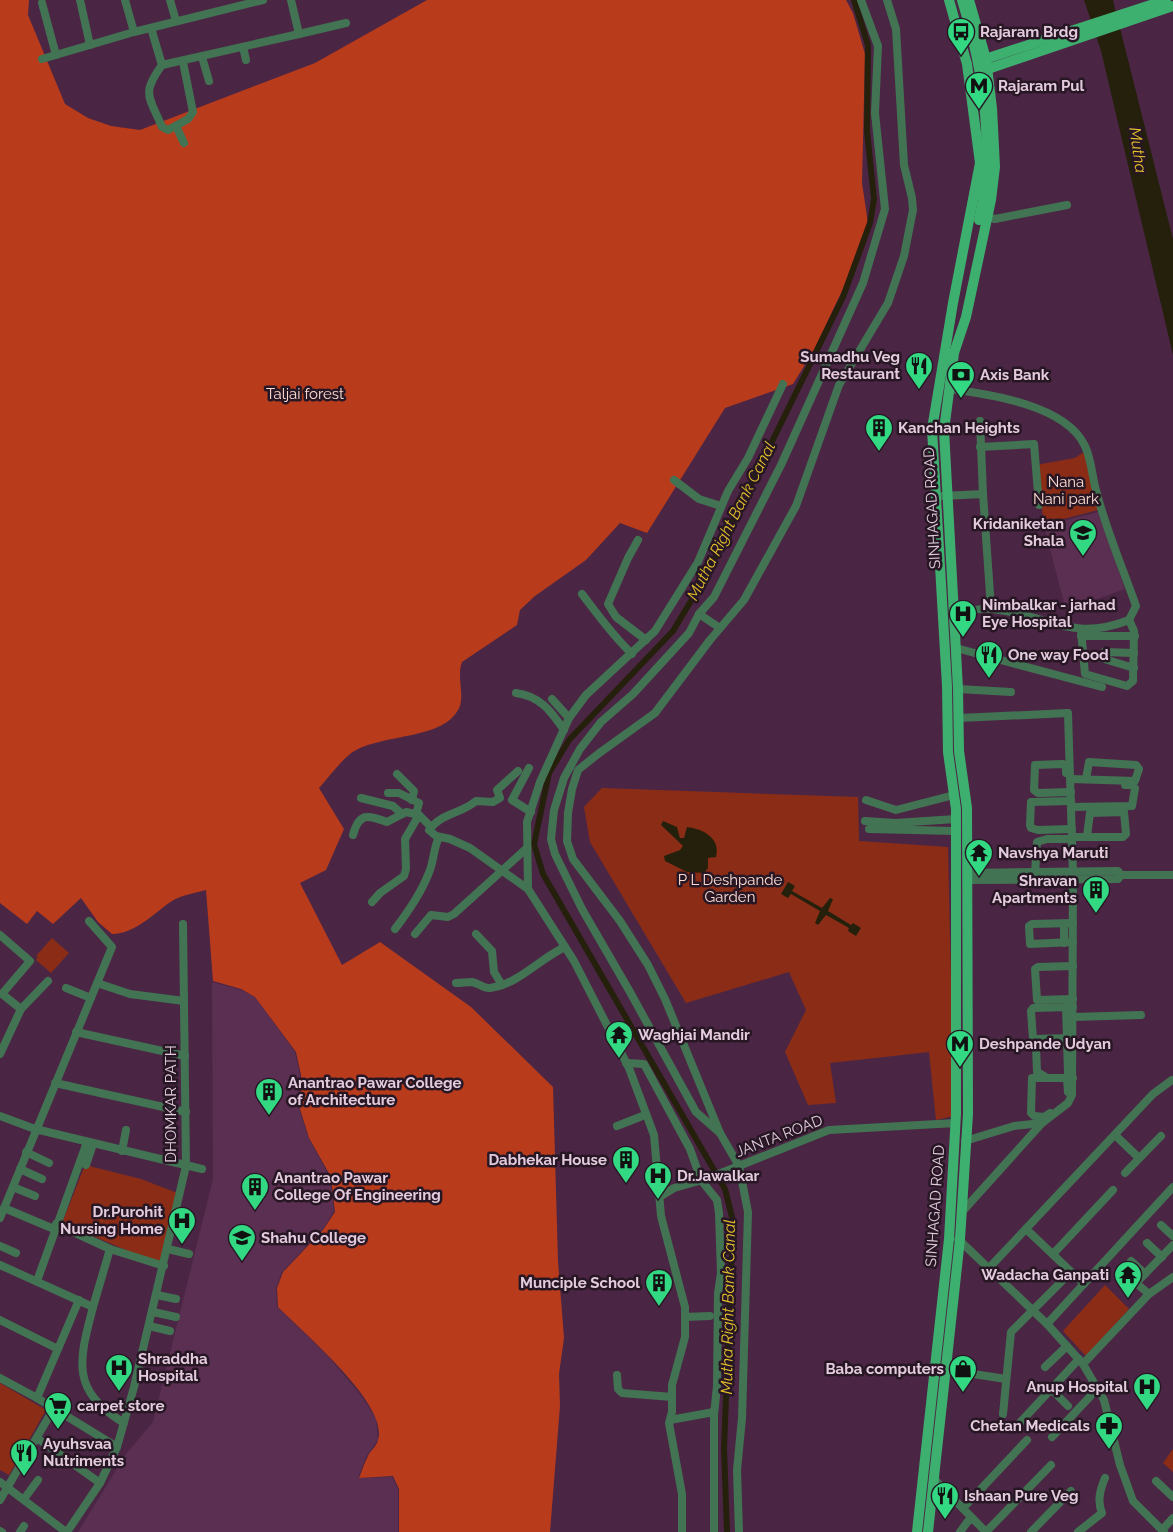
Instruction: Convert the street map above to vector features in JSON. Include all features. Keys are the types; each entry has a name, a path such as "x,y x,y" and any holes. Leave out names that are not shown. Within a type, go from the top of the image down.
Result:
{"main road":[{"name":"SINHAGAD ROAD","path":"917,1532 949,1239 956,1123 956,819 948,752 947,686 932,429 954,295 980,163 967,64 949,0"},
{"path":"962,0 977,58 988,147 983,218"},
{"path":"969,0 986,64 995,148 993,187 983,218"},
{"path":"968,75 986,64 1166,0"},
{"path":"1034,48 1173,6"},
{"path":"967,64 986,64"},
{"name":"SINHAGAD ROAD","path":"928,1532 960,1239 968,1114 967,808 959,751 958,689 944,430 954,353 983,218"},
{"path":"957,876 968,877"}],"street":[{"path":"80,0 90,45"},
{"path":"125,0 134,32"},
{"path":"170,0 176,21"},
{"path":"42,59 134,32 263,0"},
{"path":"291,0 300,34"},
{"path":"720,1133 696,1112 582,909 555,854 551,839 554,810 564,778 580,748 601,722 633,694 689,633 699,614 714,597 781,464 863,283 886,209 875,113 878,46 861,0"},
{"path":"739,1532 737,1470 742,1409 748,1212 737,1167 720,1133 665,999 648,965 620,922 573,859 567,841 569,805 578,770 655,713 720,628 744,600 796,506 839,385 884,311 904,256 912,222 912,198 904,165 896,29 887,0"},
{"path":"42,3 56,55"},
{"path":"183,62 193,112 188,119 168,130 162,127 148,91 149,84 162,65 183,62 346,23"},
{"path":"151,28 162,65"},
{"path":"243,47 246,60"},
{"path":"202,57 209,81"},
{"path":"176,126 184,143"},
{"path":"983,218 995,219 1067,205"},
{"path":"528,889 527,822 540,782 569,718 586,695 655,631 698,562 721,506 748,458 784,384"},
{"path":"949,390 983,394 1033,406 1068,426 1085,445 1097,494 1136,606 1129,620 1109,628 1081,633"},
{"path":"980,421 982,494 991,608"},
{"path":"980,447 1034,444 1038,505"},
{"path":"674,480 699,499 721,506"},
{"path":"935,496 982,494"},
{"path":"598,614 608,604 638,540"},
{"path":"582,594 610,627 619,642 632,654"},
{"path":"608,604 616,617 646,640"},
{"path":"954,614 991,608 1081,633 1134,636"},
{"path":"699,614 720,628"},
{"path":"1081,633 1085,674 1127,686 1133,681 1134,668 1134,636 1129,620"},
{"path":"956,648 1102,687"},
{"path":"1134,653 1104,652 1101,658 1134,668"},
{"path":"958,689 1011,692"},
{"path":"516,693 532,696 540,700 564,730"},
{"path":"552,699 569,718"},
{"path":"959,718 1068,714 1073,877 1073,965 1070,1040 1072,1095 1068,1103 1042,1123 961,1213"},
{"path":"1086,779 1135,782 1139,768 1136,765 1089,762 1086,779 1070,792 1031,802 1030,825 1031,828 1038,830 1072,835 1088,836 1125,836 1124,812 1090,813 1088,836"},
{"path":"1070,792 1065,765 1035,765 1035,792 1070,792 1132,785 1134,788 1132,806 1070,792"},
{"path":"530,768 512,800 531,812"},
{"path":"518,771 497,790 500,798 493,802 476,801 468,809 442,817 429,830 439,837 450,839 470,848 528,889 565,947 600,1009 626,1063 654,1136 661,1196 661,1216 682,1288 685,1317 685,1337 672,1385 670,1420 673,1450 682,1494 682,1532"},
{"path":"397,774 414,791 412,800"},
{"path":"372,902 380,893 404,876 406,868 406,839 418,815 420,806 399,794 388,793"},
{"path":"866,800 896,810 954,795"},
{"path":"361,798 393,806 402,814"},
{"path":"352,834 360,818 368,816 387,822 406,812 418,815 431,827"},
{"path":"956,819 867,825 956,830"},
{"path":"1035,873 1037,842 1072,835"},
{"path":"395,929 410,909 428,875 434,848 439,837"},
{"path":"415,934 431,915 448,917 454,914 527,848"},
{"path":"968,877 1035,873 1073,877"},
{"path":"968,877 1118,879 1121,875 1173,875"},
{"path":"0,1218 35,1129 112,947 89,921"},
{"path":"1073,923 1032,924 1029,926 1030,944 1073,944"},
{"name":"DHOMKAR PATH","path":"66,1532 100,1483 117,1447 153,1312 186,1166 183,924"},
{"path":"1064,924 1064,943"},
{"path":"476,934 492,950 494,972 502,985"},
{"path":"0,935 30,961 1,993 21,1009"},
{"path":"1036,947 1073,944"},
{"path":"456,983 471,982 486,989 502,985 516,979 540,960 565,947"},
{"path":"1036,964 1073,965"},
{"path":"1071,1004 1037,1000 1035,969 1038,967 1073,965"},
{"path":"0,1054 21,1009 48,982"},
{"path":"97,983 130,994 184,1001"},
{"path":"66,988 91,998"},
{"path":"1070,1040 1073,1017 1071,1004"},
{"path":"1070,1040 1034,1039 1031,1011 1033,1008 1071,1004"},
{"path":"1073,1017 1141,1015"},
{"path":"76,1032 185,1056"},
{"path":"1070,1040 1039,1042 1036,1046 1039,1074 1070,1077"},
{"path":"626,1063 644,1064 690,1149 703,1180 717,1200 720,1229 717,1386 714,1412 714,1532"},
{"path":"1070,1077 1068,1094 1064,1100 1046,1116 1032,1114 1032,1078 1070,1077"},
{"path":"989,1268 1153,1094 1172,1080"},
{"path":"55,1083 186,1112"},
{"path":"617,1126 645,1115"},
{"path":"0,1116 35,1129 202,1169"},
{"name":"JANTA ROAD","path":"661,1196 674,1188 703,1180 829,1130 956,1123"},
{"path":"965,1142 1014,1126 1042,1123"},
{"path":"122,1151 126,1130"},
{"path":"1115,1135 1139,1158"},
{"path":"1125,1173 1161,1136"},
{"path":"86,1165 90,1143"},
{"path":"36,1281 55,1227 90,1143"},
{"path":"26,1152 49,1163"},
{"path":"20,1169 42,1179"},
{"path":"13,1187 35,1196"},
{"path":"1047,1324 1173,1187"},
{"path":"1053,1254 1113,1190"},
{"path":"4,1208 110,1249 164,1266"},
{"path":"1161,1225 1173,1236"},
{"path":"1026,1229 1084,1284"},
{"path":"949,1239 960,1239 1047,1324 1081,1361 1104,1400 1120,1465 1133,1501 1163,1531 1173,1518"},
{"path":"1147,1243 1162,1257"},
{"path":"1149,1294 1136,1283 1173,1245"},
{"path":"0,1246 16,1253"},
{"path":"110,1249 85,1339 82,1375 87,1389 110,1414 124,1423"},
{"path":"168,1249 189,1254"},
{"path":"1131,1261 1145,1274"},
{"path":"0,1265 93,1307"},
{"path":"1002,1414 1011,1332 1071,1272"},
{"path":"1016,1427 1051,1389 1149,1294 1173,1277"},
{"path":"157,1295 176,1299"},
{"path":"37,1398 79,1300"},
{"path":"153,1312 176,1317"},
{"path":"685,1317 710,1316"},
{"path":"0,1320 58,1348"},
{"path":"149,1326 170,1331"},
{"path":"1046,1367 1067,1346"},
{"path":"947,1370 1006,1379"},
{"path":"617,1375 618,1389 622,1394 672,1397"},
{"path":"0,1378 54,1408 117,1447"},
{"path":"1052,1438 1098,1388"},
{"path":"1051,1389 1068,1406"},
{"path":"0,1500 54,1408"},
{"path":"670,1420 714,1412"},
{"path":"37,1438 100,1483"},
{"path":"963,1508 1026,1440"},
{"path":"935,1480 986,1532 1051,1465"},
{"path":"1078,1532 1102,1513 1099,1502 1100,1490 1105,1478"},
{"path":"24,1499 38,1480"},
{"path":"1156,1481 1173,1497"},
{"path":"0,1482 66,1532"},
{"path":"1031,1532 1071,1491"},
{"path":"960,1532 968,1521 973,1519"}],"shaded area":[{"name":"Kridaniketan Shala","path":"1098,512 1125,589 1066,610 1044,526"},
{"name":"Shahu College","path":"212,982 241,990 255,997 295,1052 300,1075 299,1109 309,1139 330,1178 334,1211 323,1229 282,1272 276,1288 277,1307 328,1356 360,1394 376,1418 378,1440 366,1457 358,1478 392,1477 398,1489 398,1532 78,1532 126,1454 153,1422 213,1179"}],"green space":[{"name":"Taljai forest","path":"0,0 29,0 28,15 65,104 88,118 111,126 140,130 315,63 427,0 846,0 853,13 865,54 862,183 868,223 858,257 814,350 793,384 725,408 647,533 620,523 586,560 535,596 520,610 517,625 462,662 460,668 460,705 450,720 424,732 362,747 342,761 319,788 344,829 326,870 300,883 342,965 380,942 471,1007 553,1087 558,1261 564,1338 559,1374 560,1406 550,1532 399,1532 399,1489 393,1476 359,1478 369,1454 378,1440 378,1425 371,1408 341,1369 278,1307 277,1288 283,1272 323,1230 335,1212 331,1177 309,1138 300,1109 301,1075 296,1052 255,997 241,989 213,981 206,890 176,899 129,931 112,934 98,922 81,898 53,924 37,911 27,924 0,903"},
{"name":"Nana Nani park","path":"1084,452 1098,510 1044,524 1036,465 1075,458"},
{"name":"P L Deshpande Garden","path":"602,788 858,797 859,841 948,847 954,1116 936,1120 929,1052 830,1063 836,1103 808,1105 785,1052 806,1010 789,972 686,1003 590,842 584,807"},
{"path":"52,938 69,953 51,973 36,960 38,957 36,956"},
{"path":"85,1165 141,1179 180,1194 164,1266 62,1223"},
{"path":"1105,1285 1129,1309 1086,1356 1063,1331"},
{"path":"0,1383 46,1410 9,1475 0,1470"},
{"path":"1173,1449 1173,1472 1163,1463"}],"water":[{"name":"Mutha","path":"1084,0 1113,0 1173,239 1173,355 1101,51"},
{"path":"663,821 677,827 680,838 684,838 687,827 705,832 713,840 717,850 716,857 708,858 708,868 704,873 687,872 665,861 664,856 680,850 683,846 661,825"},
{"path":"788,882 795,886 792,891 822,908 830,898 833,899 828,911 851,925 853,923 861,928 856,936 848,931 849,928 826,915 818,925 815,923 820,911 791,894 788,898 781,894"}],"waterway":[{"name":"Mutha Right Bank Canal","path":"727,1532 724,1448 733,1221 725,1189 543,874 534,844 549,773 569,740 673,631 707,574 843,297 870,223 874,199 867,131 868,45 854,0"}],"place":[{"name":"Rajaram Brdg","path":"961,56"},
{"name":"Rajaram Pul","path":"979,110"},
{"name":"Sumadhu Veg Restaurant","path":"919,390"},
{"name":"Axis Bank","path":"961,399"},
{"name":"Kanchan Heights","path":"879,452"},
{"name":"Kridaniketan Shala","path":"1083,557"},
{"name":"Nimbalkar - jarhad Eye Hospital","path":"963,638"},
{"name":"One way Food","path":"989,679"},
{"name":"Navshya Maruti","path":"979,877"},
{"name":"Shravan Apartments","path":"1096,914"},
{"name":"Waghjai Mandir","path":"619,1059"},
{"name":"Deshpande Udyan","path":"960,1068"},
{"name":"Anantrao Pawar College of Architecture","path":"269,1116"},
{"name":"Dabhekar House","path":"626,1184"},
{"name":"Dr.Jawalkar","path":"658,1200"},
{"name":"Anantrao Pawar College Of Engineering","path":"255,1211"},
{"name":"Dr.Purohit Nursing Home","path":"182,1245"},
{"name":"Shahu College","path":"242,1262"},
{"name":"Wadacha Ganpati","path":"1128,1299"},
{"name":"Munciple School","path":"659,1307"},
{"name":"Shraddha Hospital","path":"119,1392"},
{"name":"Baba computers","path":"963,1393"},
{"name":"Anup Hospital","path":"1147,1411"},
{"name":"carpet store","path":"58,1430"},
{"name":"Chetan Medicals","path":"1109,1450"},
{"name":"Ayuhsvaa Nutriments","path":"24,1477"},
{"name":"Ishaan Pure Veg","path":"945,1520"}]}
